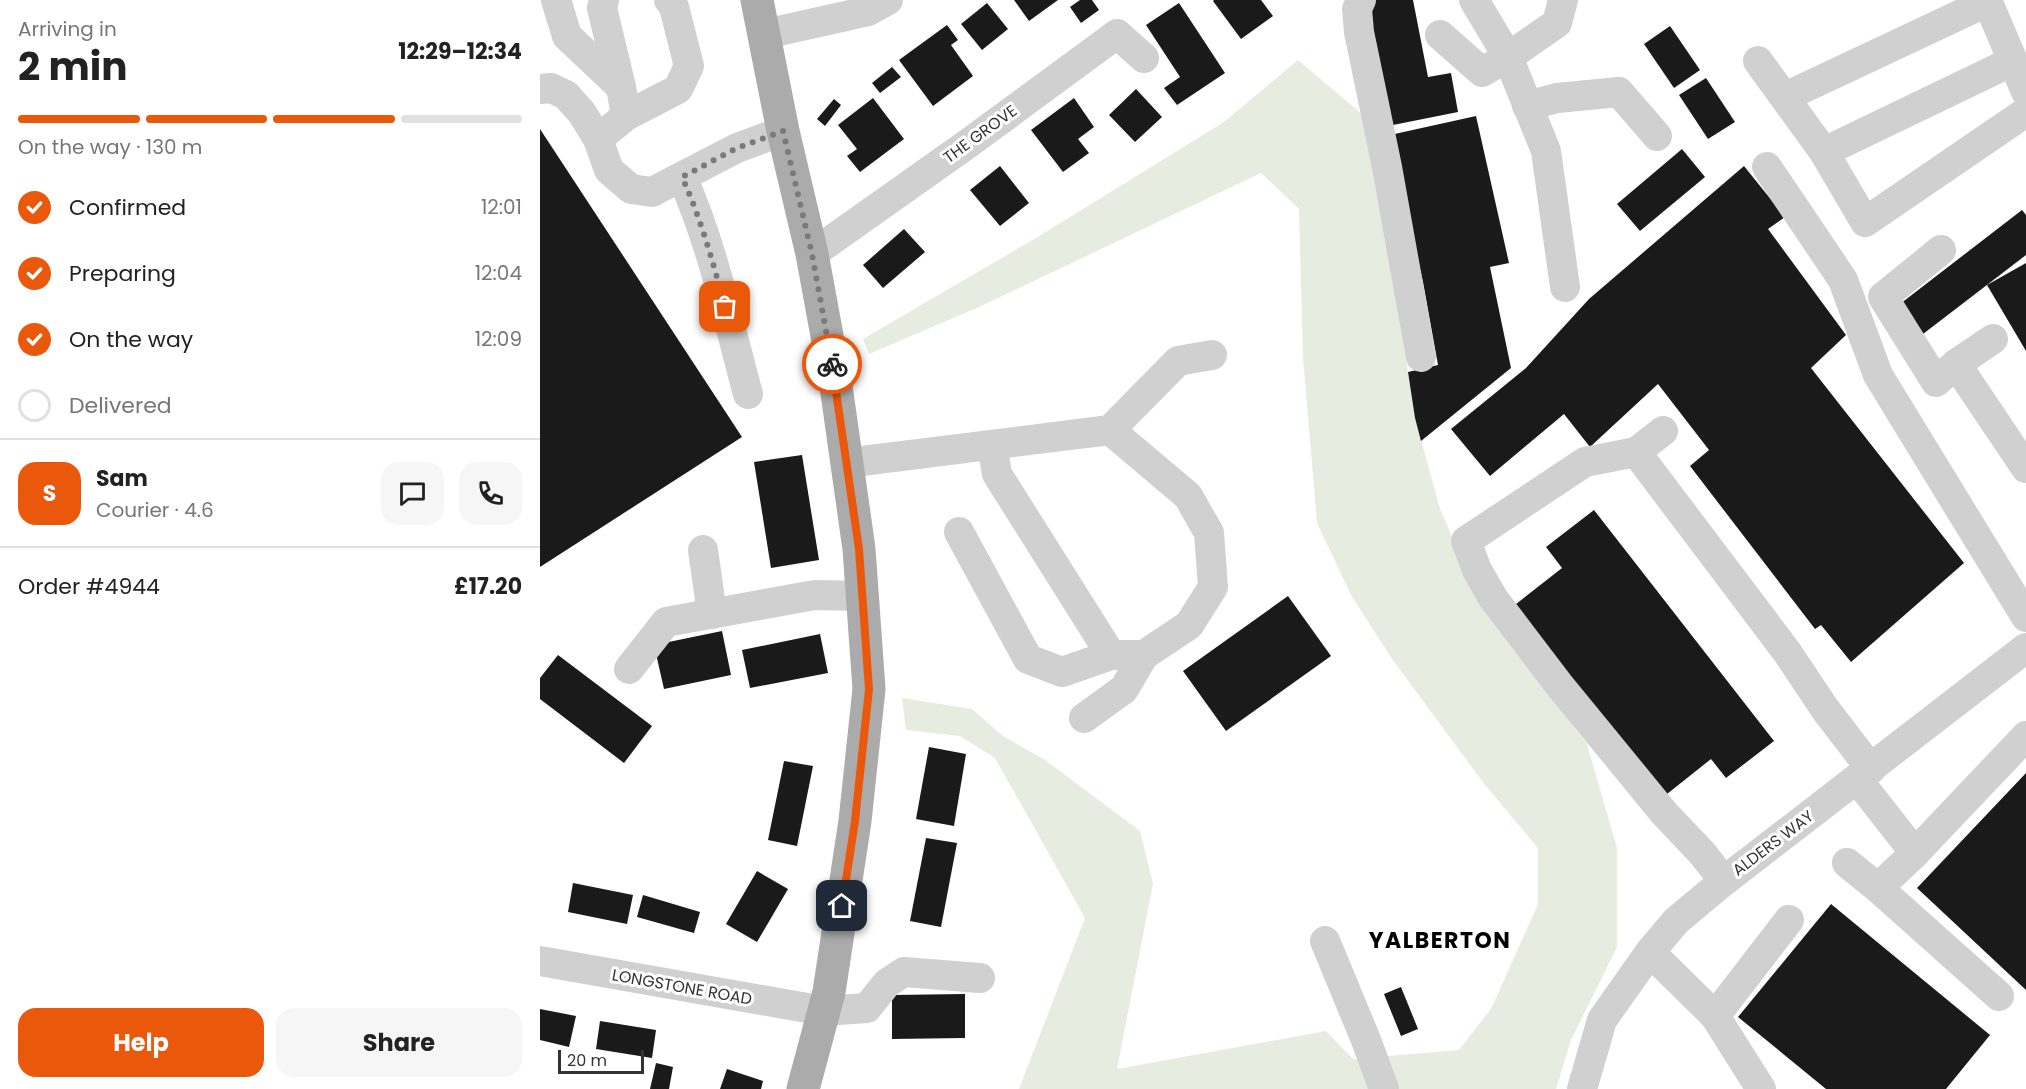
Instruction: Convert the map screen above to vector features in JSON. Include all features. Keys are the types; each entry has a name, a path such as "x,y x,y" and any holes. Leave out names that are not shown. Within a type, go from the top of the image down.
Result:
{"main road":[{"path":"757,0 783,131 812,254 835,379 859,549 869,689 855,821 829,992 803,1089"}],"street":[{"path":"556,0 567,36 621,87"},
{"path":"604,0 602,8 626,116"},
{"path":"598,139 626,116 678,89 689,66 675,7 669,0"},
{"path":"765,34 868,11 888,0"},
{"path":"1361,0 1357,9 1359,32 1420,357"},
{"path":"1474,0 1508,57 1546,151 1565,287"},
{"path":"1440,35 1482,72 1557,23 1563,0"},
{"path":"1785,97 1987,1 2026,92"},
{"name":"THE GROVE","path":"812,254 1117,34 1144,58"},
{"path":"1758,61 1824,152 1865,222 2026,112"},
{"path":"1824,152 2013,61"},
{"path":"541,87 551,88 566,95 582,113 598,139 609,170 631,189 652,192 737,148 783,131"},
{"path":"1527,106 1557,98 1619,92 1657,136"},
{"path":"1767,167 1843,280 1878,375 2026,617"},
{"path":"682,177 697,210 707,241 748,394"},
{"path":"1941,250 1883,297 1936,382 1956,363 1993,339"},
{"path":"846,463 1110,430 1178,362 1212,355"},
{"path":"1956,363 2026,468"},
{"path":"1084,718 1124,689 1144,655 1189,625 1213,587 1209,533 1188,496 1110,430"},
{"path":"1663,430 1636,452 1585,462 1466,541 1493,598 1664,813 1702,853 1724,881"},
{"path":"992,445 997,474 1111,655"},
{"path":"1636,452 1787,651 1915,853"},
{"path":"959,532 1028,659 1062,672 1111,655 1144,655"},
{"path":"703,550 712,614"},
{"path":"629,669 666,622 815,595 862,596"},
{"name":"ALDERS WAY","path":"1582,1089 1602,1020 1650,952 1676,921 1724,881 2026,648"},
{"path":"1878,888 1915,853 2026,736"},
{"path":"1847,863 1999,996"},
{"path":"1715,1016 1789,920"},
{"path":"1325,941 1384,1089"},
{"path":"1650,952 1715,1016 1761,1089"},
{"name":"LONGSTONE ROAD","path":"540,961 824,1011 867,1008 887,983 904,972 980,978"}],"shaded area":[{"path":"1298,60 1369,120 1415,418 1440,509 1483,607 1587,744 1617,848 1617,947 1571,1040 1556,1089 1019,1089 1085,918 995,758 960,736 906,730 902,698 972,709 1003,736 1045,760 1140,831 1153,884 1117,1069 1326,1031 1353,1059 1459,1050 1491,1009 1538,904 1538,848 1485,785 1392,659 1351,595 1317,523 1303,357 1299,209 1261,173 979,307 869,354 863,339 1036,238 1224,122"}],"building":[{"path":"1014,0 1058,0 1029,21"},
{"path":"1080,0 1092,0 1099,10 1081,23 1070,7"},
{"path":"1214,0 1261,0 1273,16 1241,39"},
{"path":"1413,0 1428,77 1451,73 1458,112 1388,126 1364,2"},
{"path":"987,3 1008,29 982,50 961,24"},
{"path":"1179,3 1225,73 1177,105 1164,88 1180,77 1146,25"},
{"path":"947,25 958,40 951,45 973,76 933,106 899,60"},
{"path":"1670,26 1700,70 1674,88 1644,44"},
{"path":"892,67 901,77 880,93 872,83"},
{"path":"1706,78 1735,122 1708,139 1679,95"},
{"path":"1136,89 1162,117 1135,142 1109,115"},
{"path":"873,98 904,139 860,172 847,156 857,149 838,125"},
{"path":"1074,98 1094,127 1078,139 1089,153 1063,172 1031,130"},
{"path":"834,99 841,105 825,126 817,119"},
{"path":"1476,116 1509,263 1490,267 1511,368 1421,441 1408,372 1438,365 1423,282 1390,135"},
{"path":"540,129 742,437 540,567"},
{"path":"1682,149 1705,177 1640,231 1617,204"},
{"path":"1000,166 1029,203 1000,226 970,190"},
{"path":"1744,166 1785,217 1768,229 1846,335 1811,368 1964,563 1851,662 1821,625 1815,629 1690,466 1709,450 1658,384 1590,447 1564,414 1490,476 1451,429 1526,368 1589,299"},
{"path":"2022,210 2026,215 2026,255 1923,334 1900,304"},
{"path":"904,229 925,252 883,288 863,265"},
{"path":"2026,263 2026,351 1987,285"},
{"path":"802,455 819,560 771,568 754,462"},
{"path":"1594,510 1774,741 1726,778 1711,759 1662,798 1511,608 1562,568 1546,547"},
{"path":"1288,596 1331,656 1226,731 1183,671"},
{"path":"722,631 731,675 664,689 654,645"},
{"path":"820,634 828,673 750,688 742,650"},
{"path":"558,655 652,726 624,763 540,699 540,678"},
{"path":"929,747 966,754 954,826 916,819"},
{"path":"784,761 813,766 797,846 768,840"},
{"path":"2026,773 2026,990 1917,888"},
{"path":"926,838 957,843 941,927 910,921"},
{"path":"757,871 788,889 757,942 726,924"},
{"path":"573,883 633,895 627,924 568,912"},
{"path":"643,895 700,912 694,933 637,917"},
{"path":"1831,904 1990,1035 1946,1089 1826,1089 1738,1017"},
{"path":"1401,987 1418,1029 1401,1036 1384,994"},
{"path":"965,994 965,1038 892,1039 892,995"},
{"path":"540,1009 576,1016 569,1047 540,1040"},
{"path":"600,1021 656,1030 652,1058 596,1049"},
{"path":"656,1063 673,1067 669,1089 650,1089"},
{"path":"727,1069 763,1081 761,1089 720,1089"}],"way so far":[{"path":"725,307 697,210 682,177 737,148 783,131 812,254 832,364"}],"district":[{"name":"YALBERTON","path":"1440,940"}],"route":[{"path":"832,364 859,549 869,689 855,821 842,906"}]}
